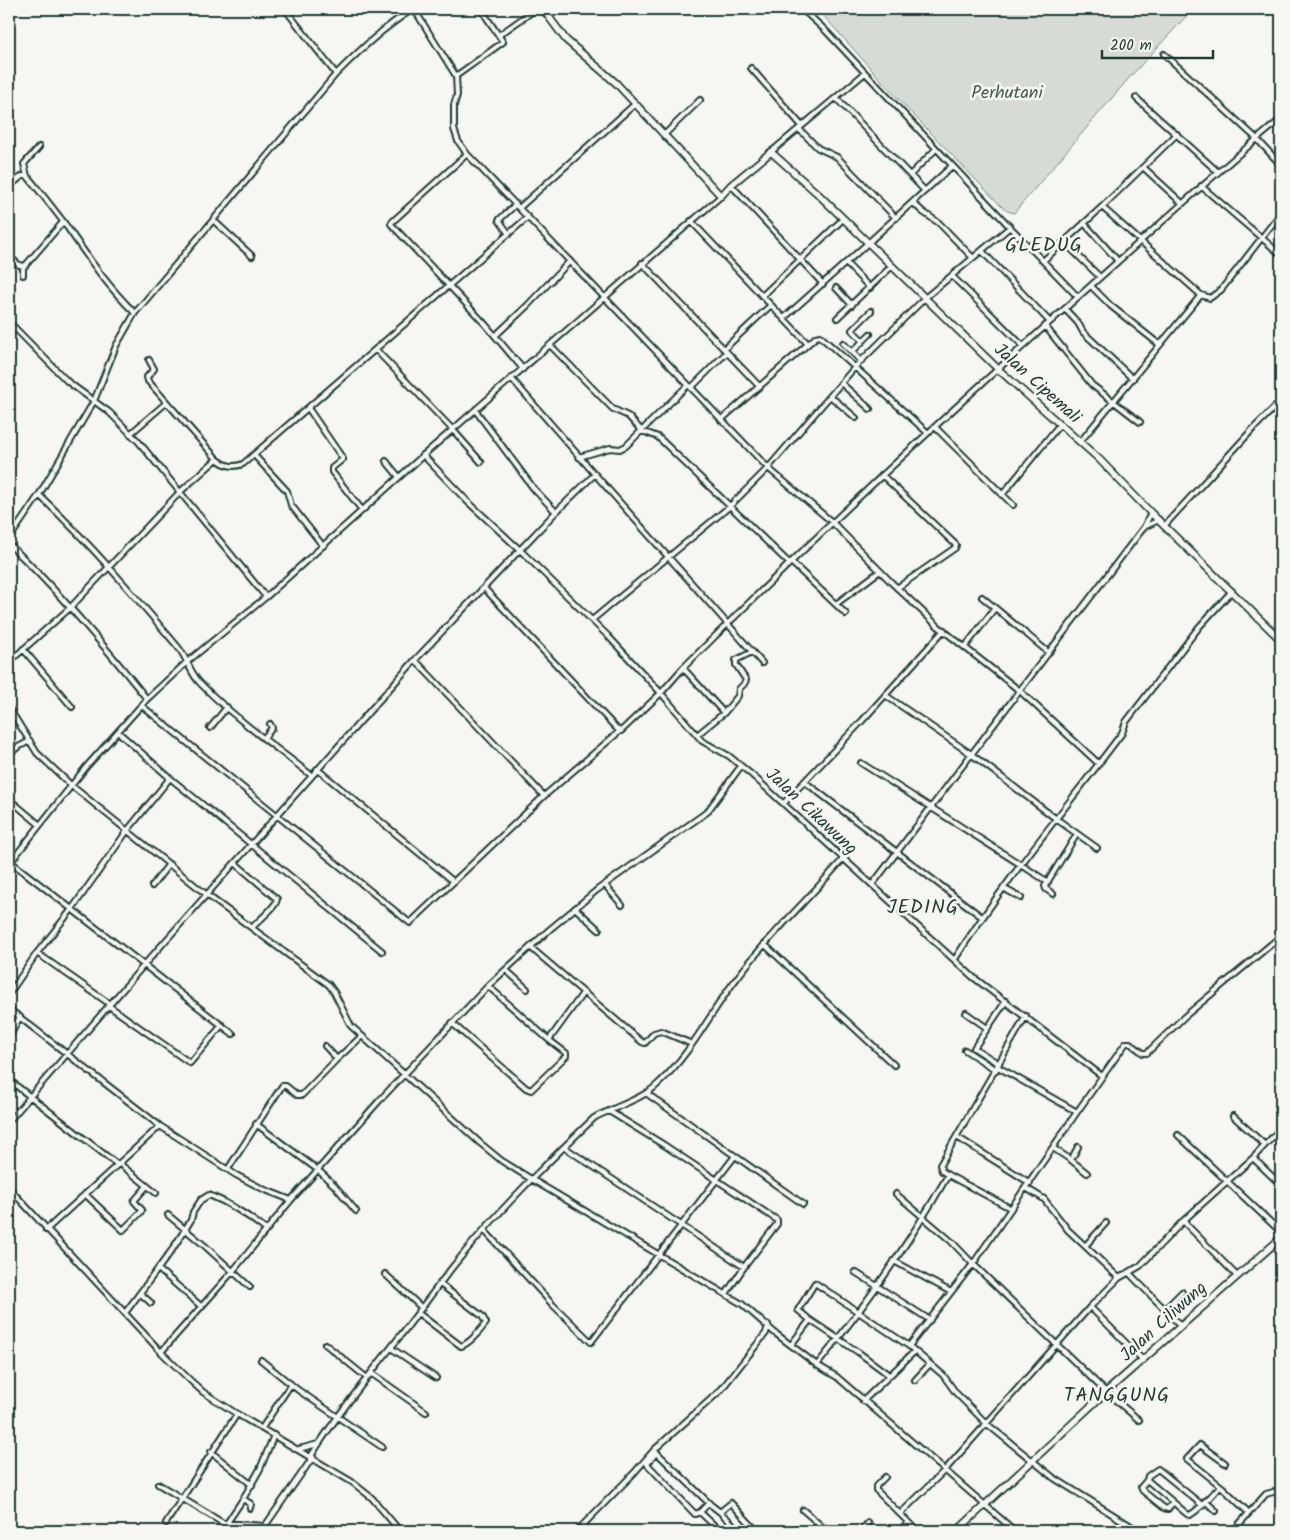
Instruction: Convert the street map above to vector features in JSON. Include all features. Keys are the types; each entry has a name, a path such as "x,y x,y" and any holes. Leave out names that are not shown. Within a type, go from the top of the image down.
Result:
{"main road":[{"path":"545,9 566,40 593,62 635,104 721,196 731,185 771,152"},
{"name":"Jalan Cipemali","path":"771,152 926,297 998,369 1099,459 1281,640"},
{"name":"Jalan Ciliwung","path":"957,1531 986,1506 1032,1460 1106,1392 1281,1238"}],"street":[{"path":"285,9 336,74"},
{"path":"9,539 39,495 94,401 116,346 135,313 336,74 364,46 394,21 414,9 456,76 457,95 454,105 454,132 467,154 768,468 832,522 897,588 944,630 1020,691 1098,763"},
{"path":"456,76 503,43 481,9"},
{"path":"499,35 536,9"},
{"path":"802,9 825,30 1078,297"},
{"path":"1164,54 1257,139 1281,165"},
{"path":"751,68 818,148 837,157 896,218"},
{"path":"771,152 865,73"},
{"path":"836,98 925,191"},
{"path":"1136,98 1218,172"},
{"path":"664,135 700,100"},
{"path":"510,234 499,220 635,104"},
{"path":"142,706 410,923 544,796 622,730 661,693 683,668 882,475 1201,186 1281,119"},
{"path":"1043,261 1177,134"},
{"path":"39,147 24,164 27,176 63,222 102,278 135,313"},
{"path":"910,175 936,149"},
{"path":"467,154 391,223 414,250 450,286 523,369"},
{"path":"784,318 952,166"},
{"path":"1143,167 1182,203"},
{"path":"9,187 22,176 27,176"},
{"path":"731,185 823,284"},
{"path":"1201,186 1278,252"},
{"path":"233,1034 10,863 87,766 147,699 187,662 266,597 398,477 721,196"},
{"path":"913,202 939,223 973,258"},
{"path":"1102,207 1201,295 1210,298 1221,290 1281,213"},
{"path":"149,360 154,369 146,379 217,459 223,464 237,467 243,464 376,350 528,217"},
{"path":"762,296 844,219"},
{"path":"212,220 252,256"},
{"path":"691,221 808,344"},
{"path":"23,275 23,266 63,222"},
{"path":"1084,223 1118,261"},
{"path":"592,620 729,507 768,468 861,360 926,297 1010,227"},
{"path":"1064,242 1100,277"},
{"path":"982,251 1050,322"},
{"path":"9,256 23,266"},
{"path":"494,336 527,306 570,261"},
{"path":"642,263 760,387"},
{"path":"846,263 870,288"},
{"path":"837,318 892,266"},
{"path":"952,276 1023,346"},
{"path":"1091,286 1110,306 1160,345"},
{"path":"836,288 852,305"},
{"path":"1080,442 1201,295"},
{"path":"579,457 610,448 622,448 690,386 771,305"},
{"path":"1065,308 1084,332 1132,379"},
{"path":"863,341 852,330 871,310"},
{"path":"9,322 68,382 109,412 130,434 266,597"},
{"path":"1045,326 1092,384 1140,422"},
{"path":"852,352 870,334"},
{"path":"721,420 808,344 818,336 821,336 928,434"},
{"path":"843,343 861,360"},
{"path":"550,345 613,409 628,416 642,431 658,438 729,507 846,614"},
{"path":"376,350 481,462"},
{"path":"512,379 594,475 762,663"},
{"path":"841,383 870,409"},
{"path":"830,396 856,418"},
{"path":"1165,525 1281,401"},
{"path":"130,434 166,403"},
{"path":"308,408 343,459 332,468 332,472 362,510"},
{"path":"476,411 534,489 556,512"},
{"path":"1002,495 1060,424"},
{"path":"935,427 1013,506"},
{"path":"254,454 286,491 291,504 323,546"},
{"name":"Jalan Cikawung","path":"423,455 467,501 592,620 706,744 726,754 784,803 973,977 1102,1076"},
{"path":"9,662 70,608 180,492 217,459"},
{"path":"386,461 398,477"},
{"path":"9,1120 277,814 415,660 556,512 594,475"},
{"path":"882,475 956,545 955,548 897,588"},
{"path":"39,495 109,568 180,650 199,682 264,738 312,775"},
{"path":"872,885 1144,527 1152,513"},
{"path":"1144,527 1159,520"},
{"path":"9,544 105,646 147,699"},
{"path":"836,604 880,571"},
{"path":"484,588 620,731"},
{"path":"955,959 982,917 1005,889 1055,818 1120,736 1126,722 1199,627 1232,591"},
{"path":"982,597 1048,652"},
{"path":"965,647 995,608"},
{"path":"784,803 944,630"},
{"path":"23,649 72,707"},
{"path":"697,735 724,712 738,696 739,690 745,682 736,665 736,660 752,652"},
{"path":"415,660 544,796"},
{"path":"683,668 724,712"},
{"path":"885,695 972,754 1097,848"},
{"path":"210,728 227,707"},
{"path":"9,708 26,732 30,743 43,760 72,786 207,895 329,986 334,992 348,1023 502,1161 742,1304 775,1333 836,1377 1015,1531"},
{"path":"264,738 272,728 270,724"},
{"path":"118,732 170,778 382,950"},
{"path":"9,754 18,747 30,743"},
{"path":"862,763 1020,866 1048,882"},
{"path":"161,1352 233,1271 291,1200 404,1073 488,986 575,908 706,812 740,766"},
{"path":"317,769 453,881"},
{"path":"9,994 127,831 170,778"},
{"path":"805,782 982,917"},
{"path":"9,799 40,824"},
{"path":"1053,894 1045,888 1077,834"},
{"path":"158,1484 227,1523 266,1525 337,1417 484,1230 531,1179 594,1118 646,1093 659,1084 692,1044 717,1005 764,944 844,859"},
{"path":"152,886 168,864"},
{"path":"234,864 277,899 275,906 252,928"},
{"path":"605,885 622,905"},
{"path":"1005,889 1021,898"},
{"path":"575,908 599,930"},
{"path":"909,1346 973,1264 1126,1043 1130,1043 1144,1053 1147,1052 1184,1017 1281,936"},
{"path":"764,944 894,1065"},
{"path":"530,947 642,1042 645,1042 654,1033 661,1031 692,1044"},
{"path":"37,953 190,1063 222,1025"},
{"path":"506,970 527,989"},
{"path":"452,1023 528,1090 533,1089 566,1056 566,1053 488,986"},
{"path":"550,1040 583,993"},
{"path":"998,1067 974,1049 1006,1001"},
{"path":"9,1009 160,1126 254,1185 291,1200"},
{"path":"966,1013 987,1028"},
{"path":"1010,1208 948,1175 942,1171 940,1165 1026,1016"},
{"path":"9,1037 20,1017"},
{"path":"228,1169 283,1085 297,1095 302,1095 362,1036"},
{"path":"325,1046 337,1059"},
{"path":"965,1050 1077,1112"},
{"path":"9,1080 156,1193"},
{"path":"646,1093 803,1204"},
{"path":"609,1111 664,1145 777,1221 726,1294"},
{"path":"1233,1116 1265,1145"},
{"path":"256,1124 318,1170 335,1186 356,1211"},
{"path":"46,1230 160,1126"},
{"path":"900,1514 945,1470 1090,1307 1119,1278 1140,1266 1183,1221 1279,1133 1281,1128"},
{"path":"1178,1135 1281,1232"},
{"path":"957,1137 1030,1182"},
{"path":"564,1147 744,1267"},
{"path":"1070,1160 1078,1147"},
{"path":"1053,1148 1087,1173"},
{"path":"484,1230 553,1305 590,1341 610,1318 734,1156"},
{"path":"1253,1158 1281,1185"},
{"path":"817,1365 860,1313 878,1287 924,1217 948,1175"},
{"path":"85,1194 123,1230 142,1212 134,1201 147,1186"},
{"path":"9,1188 161,1352 203,1392 352,1482 372,1498 400,1531"},
{"path":"1026,1188 1044,1199 1059,1220 1119,1278"},
{"path":"896,1194 924,1217 1106,1392 1139,1420"},
{"path":"125,1313 191,1220 192,1212 205,1197 209,1195 252,1219 266,1230"},
{"path":"168,1215 250,1287"},
{"path":"1183,1221 1237,1276"},
{"path":"1085,1246 1106,1223"},
{"path":"894,1261 951,1292"},
{"path":"158,1269 202,1307"},
{"path":"855,1272 930,1320"},
{"path":"1129,1273 1181,1326"},
{"path":"385,1274 422,1308"},
{"path":"888,1375 798,1310 816,1283 909,1346 943,1375 956,1393 987,1424 1054,1478 1139,1531"},
{"path":"418,1313 461,1346 466,1344 483,1328 486,1323 482,1316 440,1284"},
{"path":"1164,1310 1182,1292"},
{"path":"140,1293 151,1303"},
{"path":"1090,1307 1143,1360"},
{"path":"791,1345 810,1320"},
{"path":"577,1531 656,1451 720,1391 766,1333 768,1325"},
{"path":"766,1333 775,1333"},
{"path":"325,1344 367,1378"},
{"path":"391,1348 436,1378"},
{"path":"864,1401 914,1351"},
{"path":"261,1360 291,1384 382,1447"},
{"path":"915,1380 930,1364"},
{"path":"371,1373 426,1412"},
{"path":"262,1428 291,1384"},
{"path":"166,1523 237,1414"},
{"path":"227,1523 252,1485 274,1435"},
{"path":"299,1449 319,1443"},
{"path":"1225,1463 1199,1445 1187,1459 1248,1512"},
{"path":"656,1451 710,1505 740,1531"},
{"path":"656,1451 647,1462 648,1466 695,1514 701,1514 720,1531"},
{"path":"211,1452 252,1485"},
{"path":"1173,1502 1166,1509 1142,1491 1148,1476 1158,1469 1216,1511"},
{"path":"885,1477 875,1488 917,1531"},
{"path":"1147,1480 1190,1515 1220,1486"},
{"path":"1233,1531 1266,1494 1277,1491 1281,1486"},
{"path":"244,1499 251,1504 250,1508"},
{"path":"720,1512 730,1504 757,1531"},
{"path":"701,1514 710,1505"},
{"path":"802,1510 827,1531"},
{"path":"861,1531 868,1522"},
{"path":"900,1531 908,1522"},
{"path":"389,1531 395,1526"}],"green space":[{"name":"Perhutani","path":"823,9 1193,9 1129,78 1014,213 1002,207 900,101 819,11"}],"district":[{"name":"GLEDUG","path":"1044,244"},
{"name":"JEDING","path":"923,906"},
{"name":"TANGGUNG","path":"1117,1394"}]}
